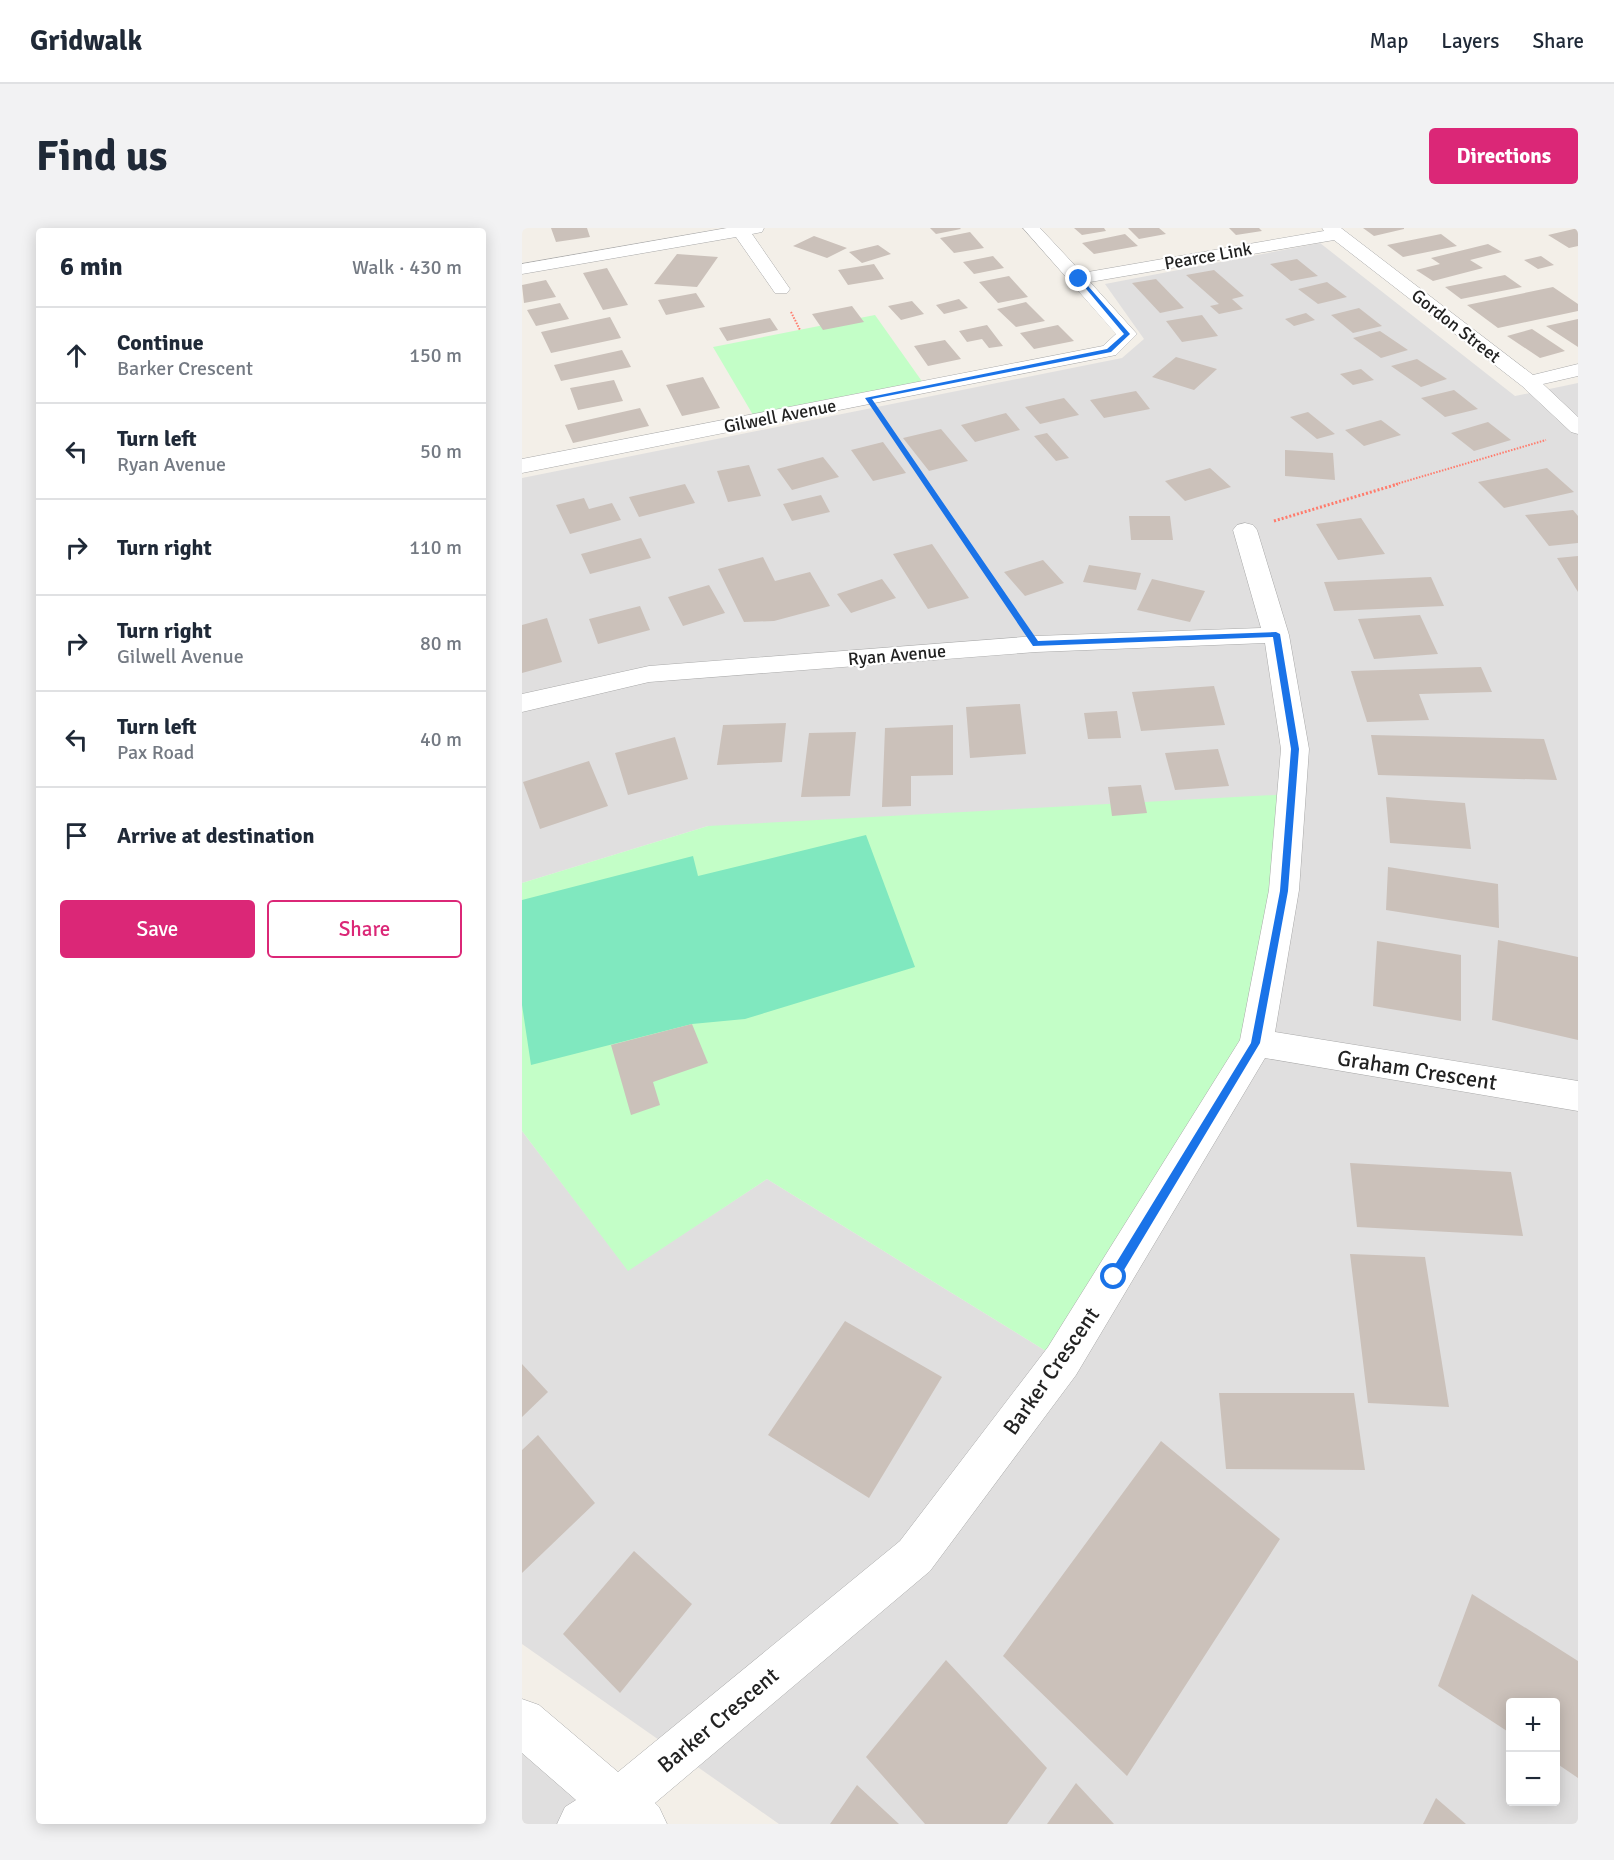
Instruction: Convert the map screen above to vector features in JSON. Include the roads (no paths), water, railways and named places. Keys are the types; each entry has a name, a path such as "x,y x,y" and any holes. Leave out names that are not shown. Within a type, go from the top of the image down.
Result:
{"street":[{"path":"1031,228 1079,279"},
{"path":"522,269 748,229 781,289"},
{"name":"Pearce Link","path":"1079,279 1334,231"},
{"name":"Gordon Street","path":"1334,231 1529,382 1578,428"},
{"name":"Gilwell Avenue","path":"522,466 1109,351 1127,334 1079,279"},
{"path":"1529,382 1578,370"},
{"name":"Barker Crescent","path":"614,1817 915,1556 1062,1362 1256,1043 1284,891 1295,749 1276,634 1245,530"},
{"name":"Ryan Avenue","path":"522,704 650,674 1036,644 1276,634"},
{"name":"Graham Crescent","path":"1256,1043 1578,1096"},
{"path":"522,1722 614,1817"}]}
